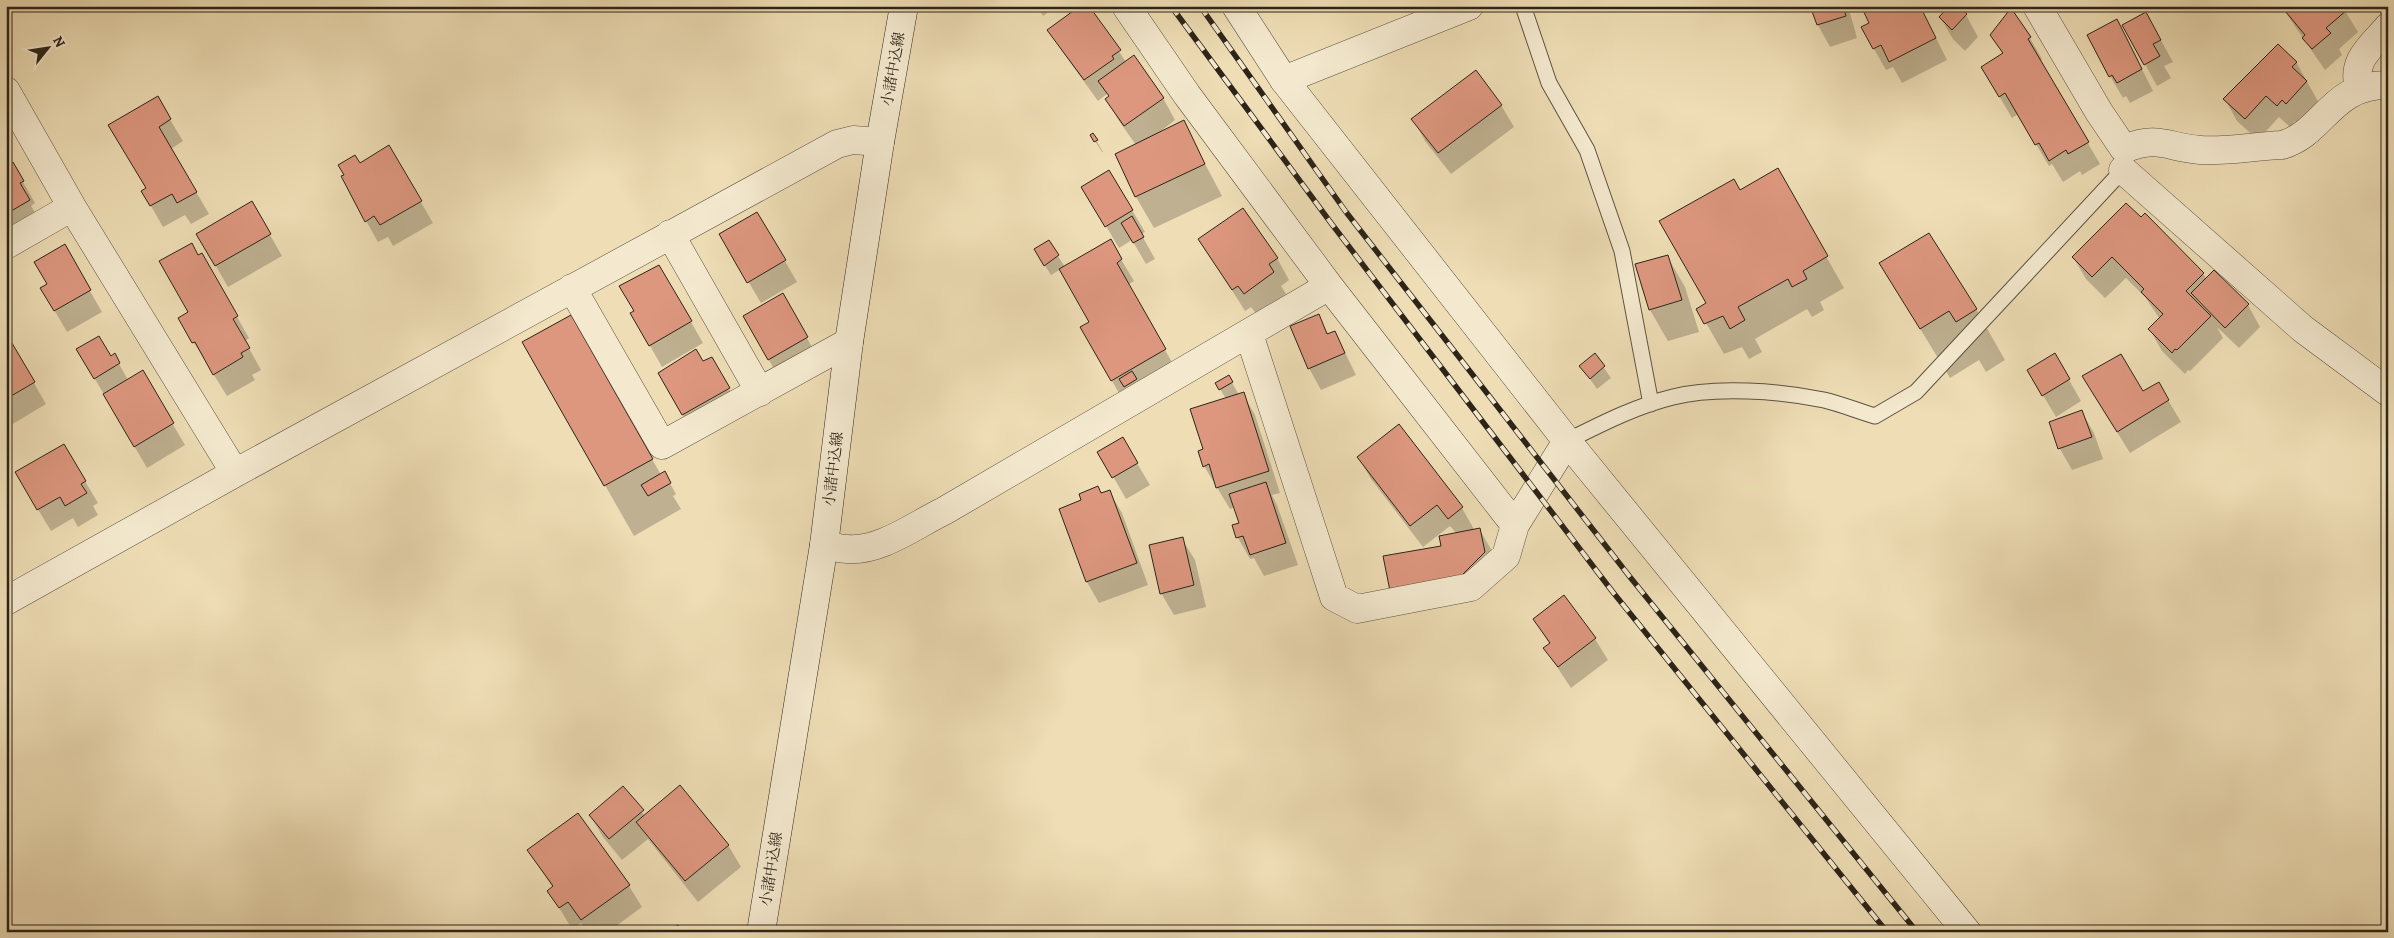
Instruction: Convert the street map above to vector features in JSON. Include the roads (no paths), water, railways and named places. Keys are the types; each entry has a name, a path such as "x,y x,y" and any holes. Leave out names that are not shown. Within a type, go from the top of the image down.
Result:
{"street":[{"name":"小諸中込線","path":"761,932 824,545 850,342 880,142 904,6"},
{"path":"1126,6 1187,95 1329,286 1515,525"},
{"path":"1236,6 1284,80 1567,441 1967,932"},
{"path":"1284,80 1469,6"},
{"path":"2037,6 2099,112 2123,159 2303,330 2388,392"},
{"path":"2359,89 2355,76 2359,61 2388,26"},
{"path":"2123,159 2141,142 2163,142 2200,150 2282,145 2293,141 2337,101 2359,89 2388,85"},
{"path":"6,91 72,207 235,473"},
{"path":"6,601 235,473 837,144 853,140 880,142"},
{"path":"6,245 72,207"},
{"path":"670,234 760,392"},
{"path":"824,545 847,549 863,548 883,542 944,511 1329,286"},
{"path":"572,288 662,446 850,342"},
{"path":"1249,334 1334,597 1357,609 1471,587 1506,556 1515,525 1567,441"}],"lane":[{"path":"1523,6 1549,83 1587,150 1622,251 1651,404"},
{"path":"1567,441 1626,412 1673,396 1724,391 1767,392 1824,400 1875,416 1916,392 2123,159"}],"railway":[{"path":"1171,6 1331,223 1612,591 1887,932"},
{"path":"1200,6 1346,212 1630,577 1917,932"}]}
